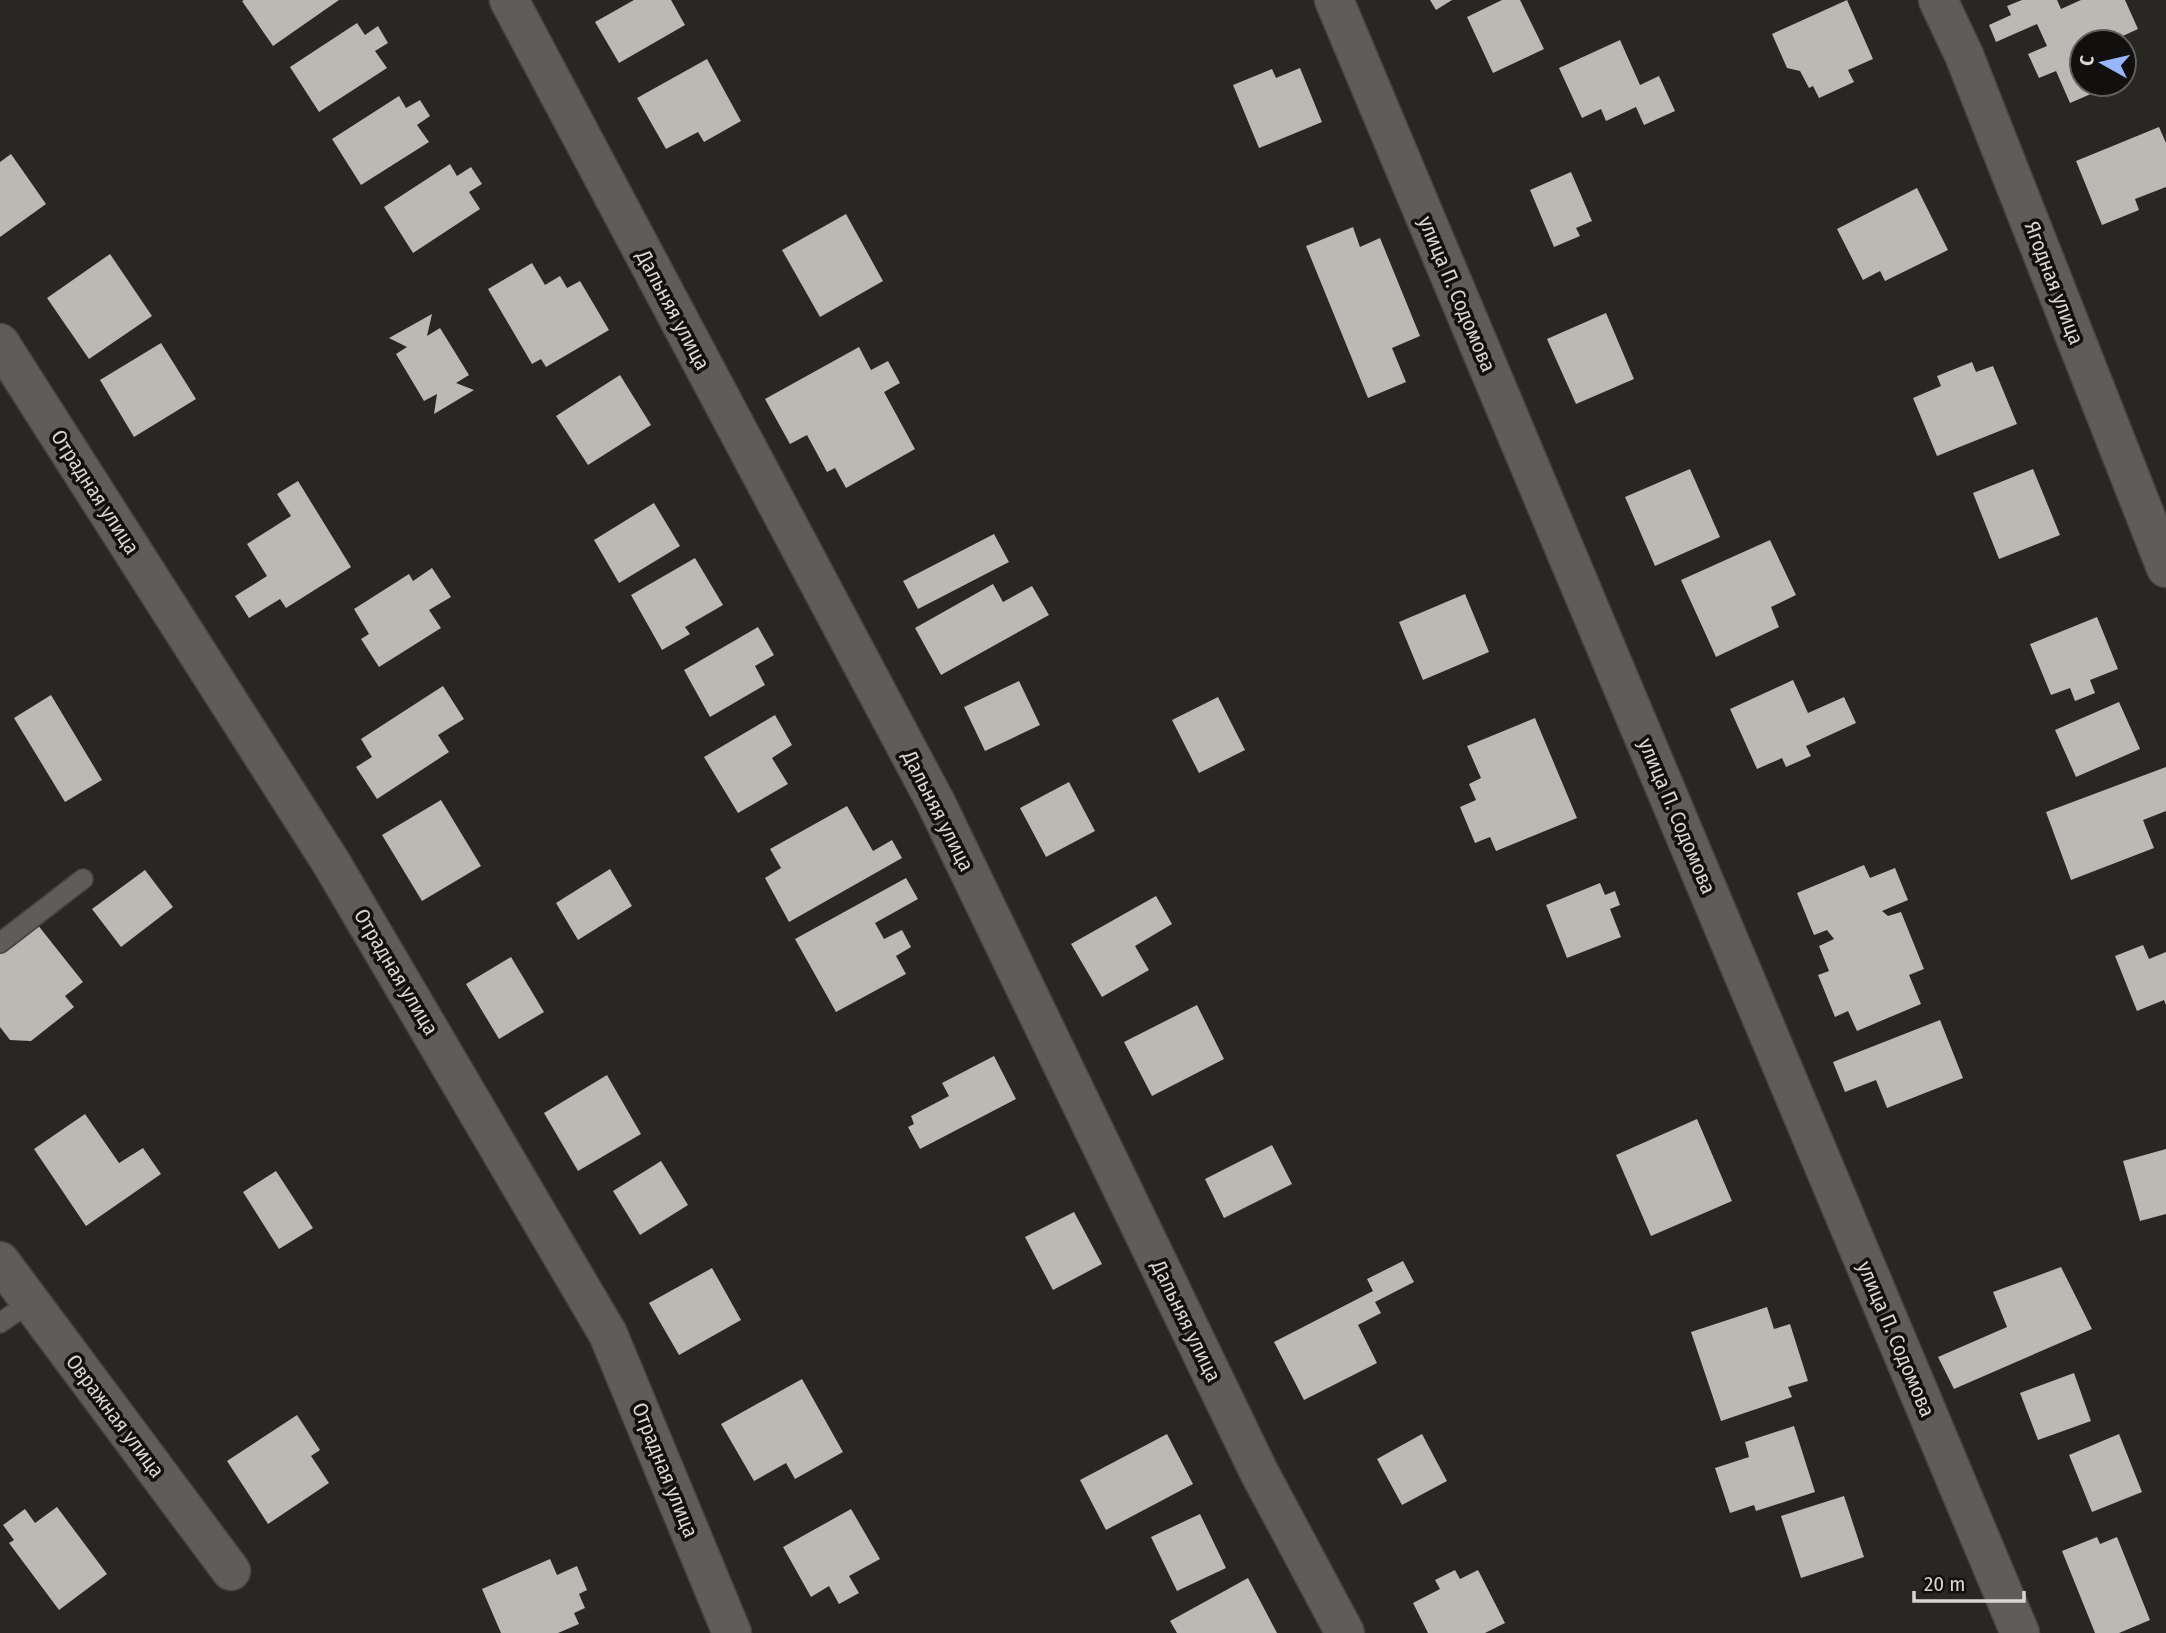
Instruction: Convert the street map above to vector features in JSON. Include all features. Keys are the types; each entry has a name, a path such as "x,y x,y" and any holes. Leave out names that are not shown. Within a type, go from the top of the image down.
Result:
{"street":[{"name":"Дальняя улица","path":"509,0 936,803 1259,1472 1345,1633"},
{"name":"улица П. Содомова","path":"1334,0 2020,1633"},
{"name":"Ягодная улица","path":"1938,0 1964,55 2166,568"},
{"name":"Отрадная улица","path":"0,344 332,864 608,1334 732,1633"},
{"name":"Овражная улица","path":"0,1261 15,1313 232,1570"}],"lane":[{"path":"0,943 83,879"}],"building":[{"path":"339,0 273,46 242,1"},
{"path":"634,0 671,0 685,25 619,63 595,22"},
{"path":"1430,0 1452,0 1436,10"},
{"path":"1502,0 1520,0 1544,49 1493,73 1467,17"},
{"path":"1847,0 1873,59 1848,70 1854,82 1819,98 1813,86 1809,88 1800,71 1787,68 1772,34"},
{"path":"2022,0 2057,0 2061,9 2081,0 2125,0 2138,28 2068,28 2068,98 2082,98 2070,103 2056,71 2039,78 2028,54 2047,46 2037,24 1996,42 1989,25 2011,15 2007,6"},
{"path":"357,23 365,35 378,26 388,43 375,51 387,68 319,112 290,67"},
{"path":"1620,40 1640,85 1659,76 1675,111 1644,125 1636,107 1606,121 1601,109 1582,118 1559,68"},
{"path":"707,59 741,121 704,142 698,132 666,149 637,98"},
{"path":"1300,68 1322,122 1259,148 1233,85 1272,69 1276,78"},
{"path":"399,96 406,108 420,100 430,116 417,125 429,142 361,185 332,139"},
{"path":"2159,127 2166,143 2166,187 2135,199 2139,210 2102,225 2076,161"},
{"path":"11,154 46,204 0,237 0,162"},
{"path":"450,164 457,176 471,167 482,184 469,192 480,209 413,253 384,207"},
{"path":"1571,172 1592,221 1576,228 1580,236 1554,247 1530,190"},
{"path":"1917,188 1948,250 1885,281 1880,271 1863,280 1837,229"},
{"path":"846,214 883,281 820,317 782,250"},
{"path":"1353,227 1360,247 1380,238 1420,336 1392,348 1406,382 1368,398 1306,246"},
{"path":"110,254 152,316 89,359 47,298"},
{"path":"532,263 545,285 560,276 567,288 580,281 609,330 546,367 541,359 532,364 488,289"},
{"path":"1606,313 1634,379 1576,404 1547,339"},
{"path":"432,314 427,336 440,328 469,375 456,383 474,390 434,414 437,394 424,401 396,354 407,347 389,338"},
{"path":"161,343 196,399 134,437 100,380"},
{"path":"859,347 871,370 888,361 900,383 884,392 915,449 846,488 835,468 827,472 807,435 790,444 765,399"},
{"path":"1972,362 1976,372 1993,366 2017,424 1937,456 1913,398 1941,386 1937,376"},
{"path":"620,375 651,425 588,465 556,416"},
{"path":"1690,469 1720,537 1655,566 1625,497"},
{"path":"2033,469 2060,535 1999,559 1973,493"},
{"path":"298,481 351,567 286,608 280,599 249,618 235,596 267,576 247,544 291,516 277,494"},
{"path":"654,503 680,546 619,583 594,540"},
{"path":"994,534 1009,562 918,609 903,581"},
{"path":"1770,540 1796,595 1771,607 1779,627 1716,657 1681,580"},
{"path":"695,558 723,605 685,627 690,634 662,650 631,595"},
{"path":"432,568 451,597 429,610 441,628 379,667 361,639 369,634 354,609 409,574 413,581"},
{"path":"993,584 1003,602 1032,586 1049,615 941,675 915,628"},
{"path":"1465,594 1489,652 1423,680 1399,622"},
{"path":"2097,617 2118,669 2090,680 2095,693 2075,701 2070,688 2051,695 2030,644"},
{"path":"758,627 774,655 755,666 765,685 710,717 684,670"},
{"path":"1793,680 1808,713 1844,697 1856,723 1806,746 1811,756 1786,767 1782,758 1757,769 1730,709"},
{"path":"1019,681 1040,725 985,751 964,707"},
{"path":"443,686 464,719 438,735 449,752 377,799 356,767 372,757 361,739"},
{"path":"51,695 102,780 65,802 14,718"},
{"path":"1218,697 1245,750 1199,773 1172,720"},
{"path":"2119,702 2140,749 2076,777 2055,730"},
{"path":"775,715 792,745 772,758 788,784 738,813 704,757"},
{"path":"1535,718 1577,818 1496,851 1490,837 1475,843 1460,807 1476,800 1469,784 1481,778 1467,746"},
{"path":"2166,767 2166,811 2143,820 2154,848 2071,880 2046,812"},
{"path":"1069,782 1095,831 1046,857 1020,808"},
{"path":"441,800 481,866 422,901 382,835"},
{"path":"847,806 873,851 892,840 902,858 789,922 765,878 781,868 770,849"},
{"path":"1864,865 1870,878 1895,868 1908,900 1882,911 1888,916 1901,912 1924,969 1909,975 1921,1004 1857,1031 1848,1011 1835,1017 1818,975 1829,971 1819,946 1834,939 1827,930 1814,935 1797,893"},
{"path":"610,869 632,906 578,940 556,903"},
{"path":"145,870 173,907 121,947 92,909"},
{"path":"906,878 918,899 875,923 884,939 902,930 911,947 896,956 906,974 836,1012 795,939"},
{"path":"1600,883 1605,895 1615,891 1620,905 1610,909 1621,937 1567,958 1546,905"},
{"path":"1156,896 1172,924 1135,946 1149,970 1102,997 1071,944"},
{"path":"37,924 83,982 65,996 74,1007 31,1041 10,1040 0,1027 0,954"},
{"path":"2143,945 2149,959 2166,952 2166,1005 2164,1000 2137,1011 2115,956"},
{"path":"511,957 544,1012 499,1039 466,984"},
{"path":"1197,1005 1224,1059 1152,1096 1124,1042"},
{"path":"1940,1020 1963,1078 1887,1108 1876,1080 1845,1092 1833,1062"},
{"path":"994,1056 1016,1099 920,1149 908,1127 914,1124 911,1116 949,1096 942,1083"},
{"path":"607,1075 641,1134 578,1171 544,1113"},
{"path":"85,1114 119,1163 143,1148 161,1174 86,1226 34,1149"},
{"path":"1697,1119 1732,1201 1651,1236 1616,1155"},
{"path":"1272,1145 1292,1184 1224,1218 1205,1179"},
{"path":"2166,1149 2166,1214 2140,1221 2123,1161"},
{"path":"661,1161 688,1205 640,1235 613,1191"},
{"path":"276,1171 313,1228 279,1249 243,1192"},
{"path":"1074,1212 1102,1264 1053,1290 1025,1237"},
{"path":"1403,1261 1414,1282 1375,1302 1381,1313 1358,1325 1377,1363 1304,1400 1274,1342 1373,1291 1367,1279"},
{"path":"2061,1267 2092,1329 1954,1389 1938,1357 2007,1327 1993,1292"},
{"path":"712,1268 741,1320 679,1355 649,1303"},
{"path":"1767,1307 1774,1329 1790,1324 1808,1381 1788,1387 1792,1397 1721,1421 1691,1332"},
{"path":"2074,1373 2091,1421 2038,1440 2020,1393"},
{"path":"802,1379 843,1452 795,1479 786,1463 754,1481 721,1424"},
{"path":"297,1415 320,1450 311,1456 329,1483 268,1524 227,1461"},
{"path":"1794,1426 1815,1492 1756,1511 1754,1505 1730,1513 1715,1468 1749,1457 1745,1442"},
{"path":"1167,1434 1193,1484 1106,1530 1080,1480"},
{"path":"1422,1434 1447,1481 1402,1505 1377,1459"},
{"path":"2119,1434 2142,1492 2092,1512 2069,1455"},
{"path":"1844,1496 1864,1557 1801,1578 1781,1516"},
{"path":"57,1507 107,1574 59,1610 9,1543 14,1540 3,1525 25,1509 35,1523"},
{"path":"851,1509 880,1559 849,1576 859,1593 839,1604 829,1586 811,1597 783,1547"},
{"path":"1200,1514 1226,1568 1177,1591 1151,1537"},
{"path":"2097,1537 2100,1544 2117,1537 2150,1620 2119,1633 2095,1633 2062,1551"},
{"path":"550,1559 557,1575 577,1566 587,1590 579,1594 585,1608 574,1613 579,1624 558,1633 501,1633 482,1589"},
{"path":"1455,1570 1460,1579 1478,1570 1505,1623 1485,1633 1428,1633 1413,1603 1440,1589 1435,1580"},
{"path":"1248,1578 1277,1633 1177,1633 1170,1621"}]}
